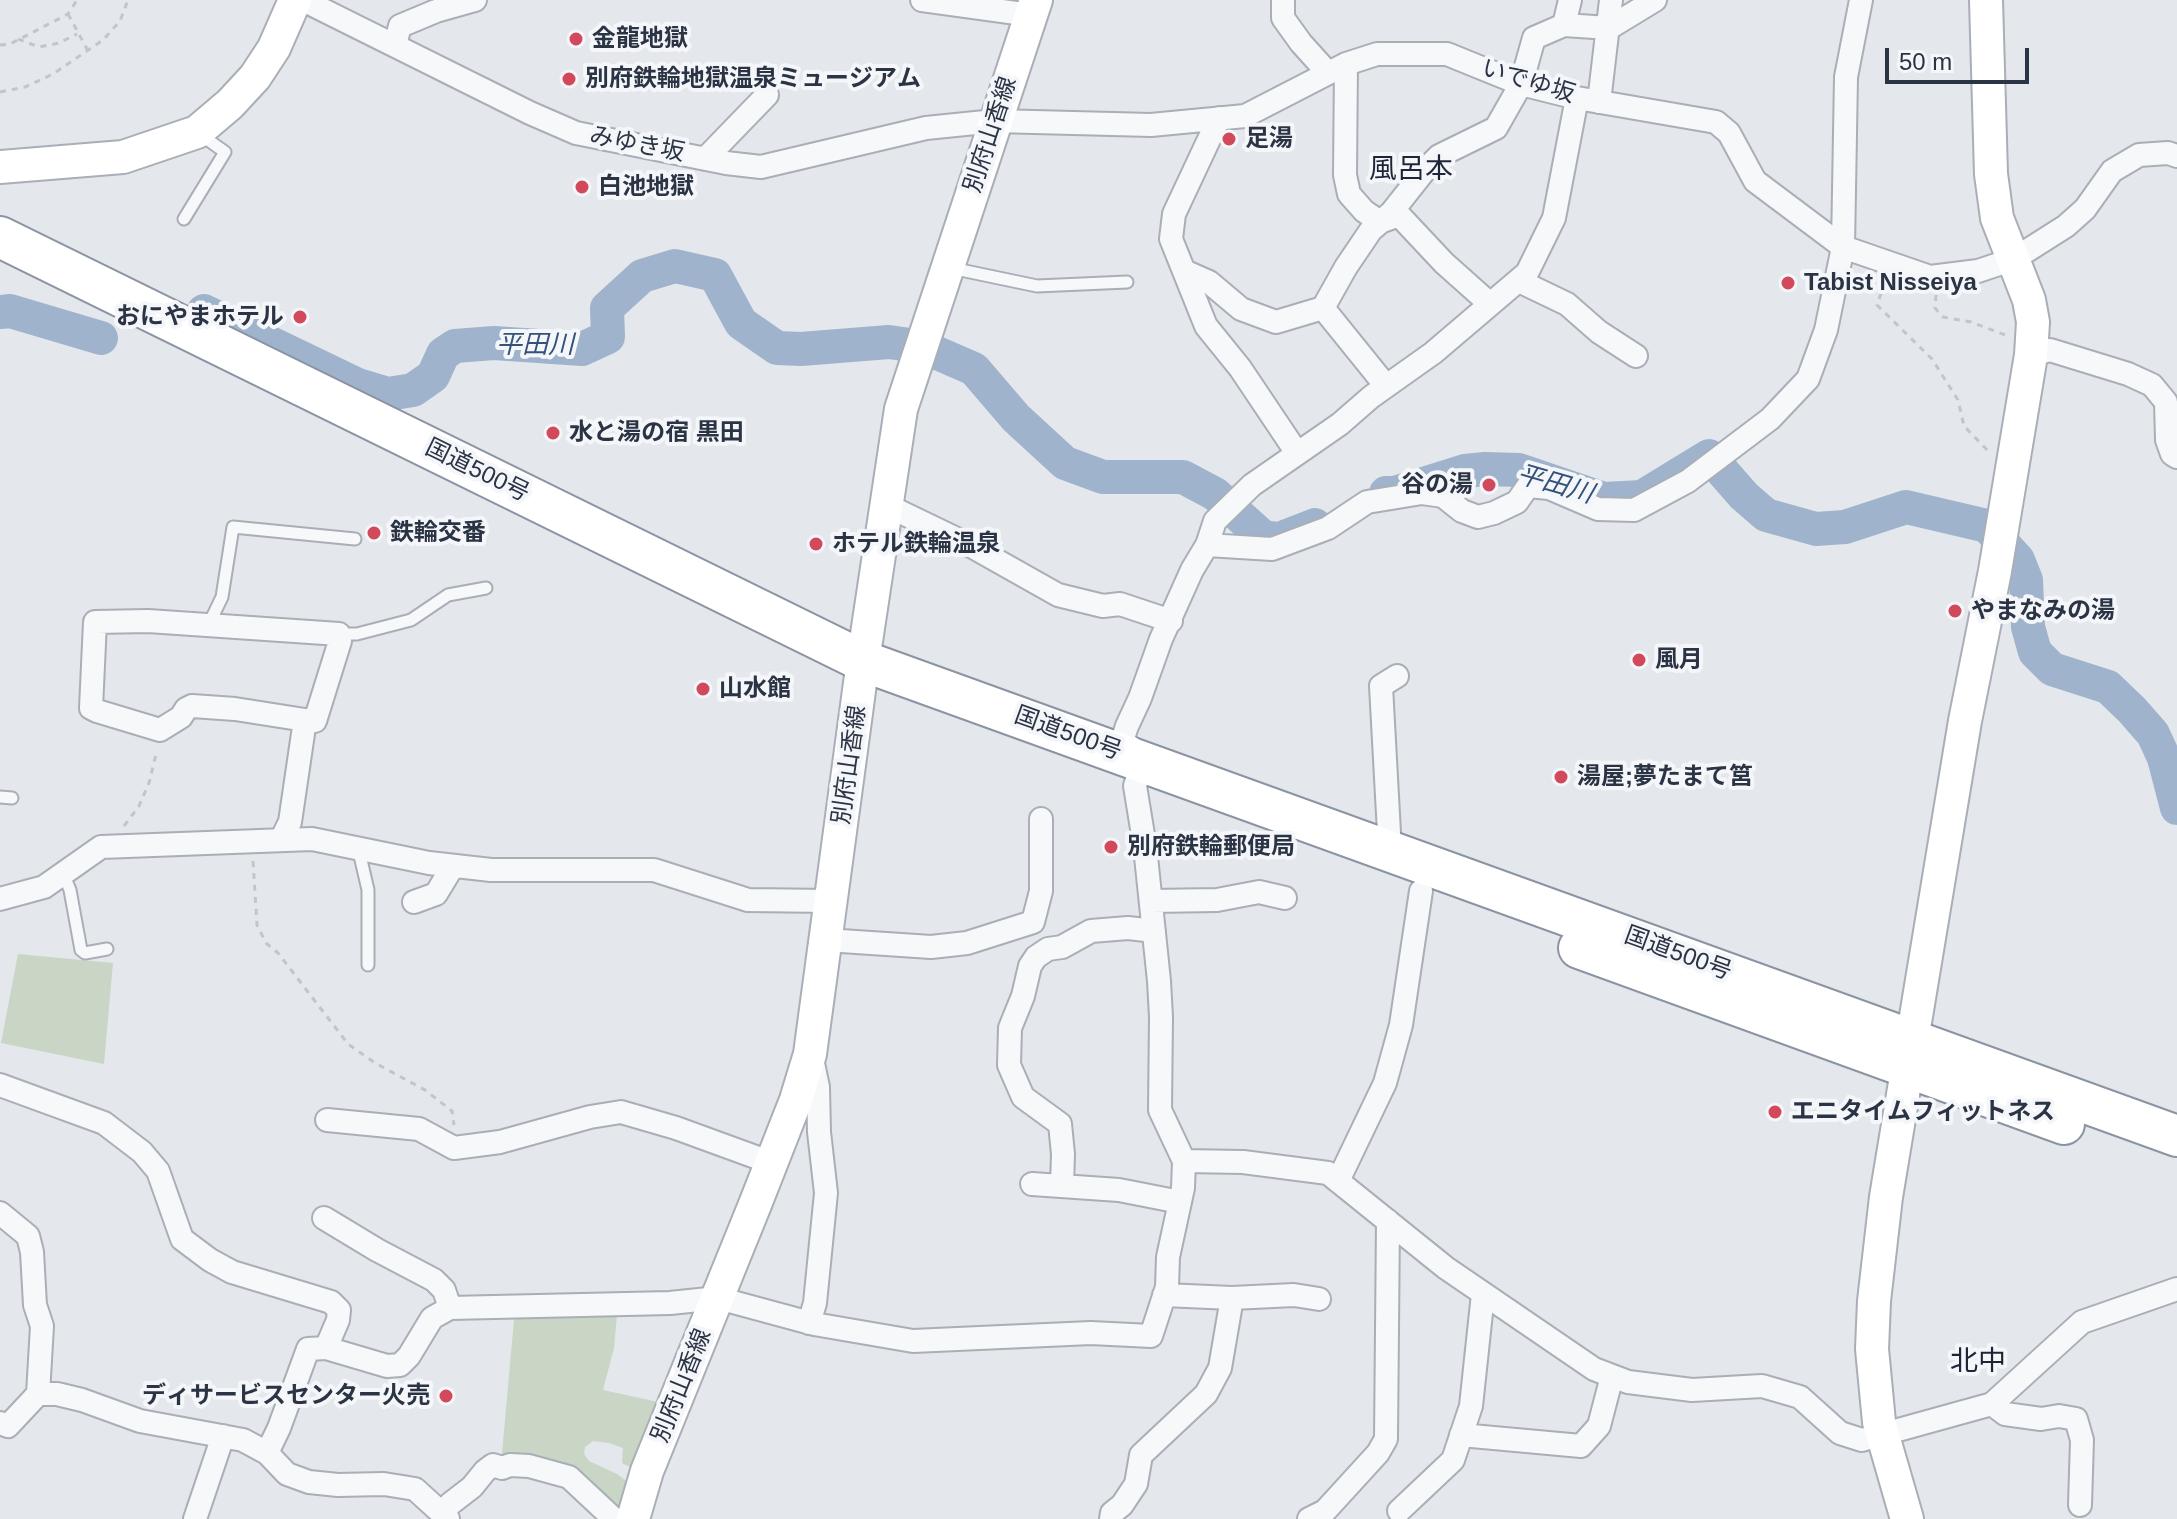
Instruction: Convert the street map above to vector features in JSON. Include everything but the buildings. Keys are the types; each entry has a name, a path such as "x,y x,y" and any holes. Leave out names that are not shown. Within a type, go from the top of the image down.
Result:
{"highway":[{"name":"国道500号","path":"0,237 862,673"},
{"name":"国道500号","path":"0,267 862,673 1139,774 1421,891 1911,1054 2177,1136"},
{"name":"国道500号","path":"1139,774 1390,851 1911,1054 2177,1164"}],"street":[{"path":"0,167 123,157 197,132 255,77 274,48 295,0"},
{"name":"みゆき坂","path":"303,0 555,125 576,133 705,159 761,167 904,131 995,121"},
{"path":"395,45 400,26 475,0"},
{"path":"922,0 1033,8"},
{"path":"1283,0 1283,18 1301,43 1337,68 1349,194 1364,211 1380,222"},
{"path":"1564,25 1570,0"},
{"path":"267,1453 308,1349 326,1348 387,1366 400,1365 432,1318 450,1308 670,1303 718,1298 809,1323 913,1341 1091,1333 1151,1336 1167,1287 1168,1257 1183,1188 1184,1161 1160,1110 1161,1017 1139,774 1144,757 1122,741 1161,639 1192,570 1207,545 1215,521 1237,497 1433,353 1527,273 1554,218 1609,28 1611,0"},
{"path":"1184,271 1209,282 1241,309 1276,322 1323,308 1371,230 1439,156 1496,128 1521,84 1534,38 1564,25 1609,28 1655,0"},
{"path":"1207,545 1272,549 1328,528 1367,502 1422,493 1443,496 1462,511 1478,517 1517,502 1528,486 1549,488 1598,509 1634,510 1688,481 1770,419 1808,379 1826,330 1843,247 1846,77 1861,0"},
{"path":"1907,1519 1881,1434 1872,1349 1874,1301 1886,1197 1965,721 2032,350 2033,322 2029,300 1997,218 1991,174 1986,0"},
{"name":"別府山香線","path":"633,1519 647,1471 772,1163 810,1054 901,409 1033,8"},
{"name":"いでゆ坂","path":"995,121 1151,125 1245,116 1337,68 1377,54 1447,54 1521,84 1588,100 1716,122 1729,133 1755,181 1843,247 1930,277 1978,271 2014,259 2066,226 2085,209 2112,171 2139,155 2168,153 2177,156"},
{"path":"705,159 767,95"},
{"path":"1219,118 1174,214 1171,239 1206,326 1240,368 1297,453"},
{"path":"1380,222 1399,215 1444,263 1490,304"},
{"path":"1519,281 1567,304 1599,332 1636,356"},
{"path":"1323,308 1386,386"},
{"path":"2032,350 2050,350 2128,374 2152,385 2166,402 2167,440 2172,454 2177,457"},
{"path":"886,505 971,546 1058,595 1103,606 1120,604 1171,621"},
{"path":"95,622 209,624 339,634 340,641 315,721 192,706 171,725 160,730 91,708 95,622"},
{"path":"1390,851 1381,686 1397,676"},
{"path":"281,840 290,822 305,720"},
{"path":"826,940 931,947 967,943 1033,922 1041,891 1041,819"},
{"path":"0,899 44,887 101,847 312,839 453,866 537,871 654,870 748,900 831,901"},
{"path":"414,902 436,894 453,866"},
{"path":"1338,1181 1385,1083 1401,1025 1421,891"},
{"path":"1151,901 1217,900 1259,892 1285,898"},
{"path":"1062,1186 1060,1124 1023,1097 1009,1065 1010,1028 1023,996 1030,966 1036,957 1048,949 1062,947 1091,931 1128,928 1154,931"},
{"path":"809,1323 815,1303 826,1193 818,1087 810,1054"},
{"path":"0,1085 104,1123 142,1152 158,1171 182,1239 210,1260 232,1272 331,1302 339,1310 338,1320 326,1348"},
{"path":"327,1120 419,1129 454,1148 500,1142 590,1117 621,1112 676,1128 772,1163"},
{"path":"1184,1161 1243,1162 1328,1173 1446,1268 1594,1369 1628,1382 1692,1390 1762,1386 1800,1397 1840,1433 1862,1440 1992,1404 2082,1322 2177,1289"},
{"path":"1032,1184 1119,1190 1180,1202"},
{"path":"0,1213 28,1236 35,1305 42,1326 38,1394 3,1430"},
{"path":"324,1218 434,1280 444,1290 450,1308"},
{"path":"1309,1519 1325,1511 1378,1453 1386,1439 1388,1221"},
{"path":"1399,1511 1453,1460 1471,1406 1483,1294"},
{"path":"1164,1295 1232,1298 1294,1295 1319,1299"},
{"path":"1111,1519 1112,1513 1122,1505 1136,1484 1141,1455 1206,1394 1220,1368 1232,1298"},
{"path":"1461,1435 1581,1446 1599,1426 1612,1376"},
{"path":"38,1394 57,1394 140,1421 243,1440 267,1453 287,1474 309,1482 384,1484 415,1489 446,1516 450,1504 493,1465 502,1468 510,1465 529,1466 569,1477 614,1519"},
{"path":"1992,1404 2005,1414 2041,1419 2059,1416 2076,1419 2082,1440 2080,1505"},
{"path":"195,1519 223,1436"}],"lane":[{"path":"184,219 225,152 197,132"},
{"path":"946,267 1037,286 1127,282"},
{"path":"209,624 222,597 233,527 355,539"},
{"path":"339,634 357,634 411,620 448,595 486,588"},
{"path":"358,847 368,890 368,965"},
{"path":"63,873 70,890 81,950 85,953 107,949"}],"path":[{"path":"0,45 68,14 77,0"},
{"path":"0,92 25,87 53,74 103,40 120,21 128,0"},
{"path":"68,14 88,50"},
{"path":"18,39 39,47 59,43 77,34"},
{"path":"1892,264 1877,305 1932,359 1958,400 1964,426 1981,446 2012,470"},
{"path":"1939,275 1935,308 1943,317 1971,322 2032,350"},
{"path":"101,847 123,828 139,806 149,783 160,730"},
{"path":"252,842 254,900 261,937 278,953 348,1044 375,1063 425,1090 452,1111 454,1148"}],"green space":[{"path":"18,954 113,963 104,1064 1,1043"},
{"path":"515,1309 617,1315 614,1348 603,1390 663,1403 639,1465 630,1467 622,1463 623,1448 609,1443 593,1441 585,1447 584,1454 589,1461 630,1484 620,1519 567,1470 501,1464"}],"waterway":[{"name":"平田川","path":"204,311 358,385 388,394 413,390 433,376 443,354 455,346 494,343 582,349 608,337 607,308 642,276 675,266 715,275 741,323 777,348 889,342 917,346"},
{"name":"平田川","path":"0,312 10,311 101,338"},
{"name":"平田川","path":"937,353 974,369 1016,418 1065,463 1103,477 1183,477 1215,494 1263,537 1279,539 1315,525"},
{"name":"平田川","path":"1386,493 1395,493 1465,471 1485,469 1519,470 1604,499 1642,497 1709,456 1744,496 1766,515 1816,529 1845,527 1906,507 1987,526 2018,560 2026,580 2028,627 2035,652 2052,669 2108,687 2132,710 2153,734 2164,758 2177,808"}],"place":[{"name":"金龍地獄","path":"576,39"},
{"name":"別府鉄輪地獄温泉ミュージアム","path":"569,79"},
{"name":"足湯","path":"1229,139"},
{"name":"白池地獄","path":"582,187"},
{"name":"Tabist Nisseiya","path":"1788,283"},
{"name":"おにやまホテル","path":"300,317"},
{"name":"水と湯の宿 黒田","path":"553,433"},
{"name":"谷の湯","path":"1489,485"},
{"name":"鉄輪交番","path":"374,533"},
{"name":"ホテル鉄輪温泉","path":"816,544"},
{"name":"やまなみの湯","path":"1955,611"},
{"name":"風月","path":"1639,660"},
{"name":"山水館","path":"703,689"},
{"name":"湯屋;夢たまて筥","path":"1561,777"},
{"name":"別府鉄輪郵便局","path":"1111,847"},
{"name":"エニタイムフィットネス","path":"1775,1112"},
{"name":"ディサービスセンター火売","path":"446,1396"}],"district":[{"name":"風呂本","path":"1411,170"},
{"name":"北中","path":"1978,1362"}]}
